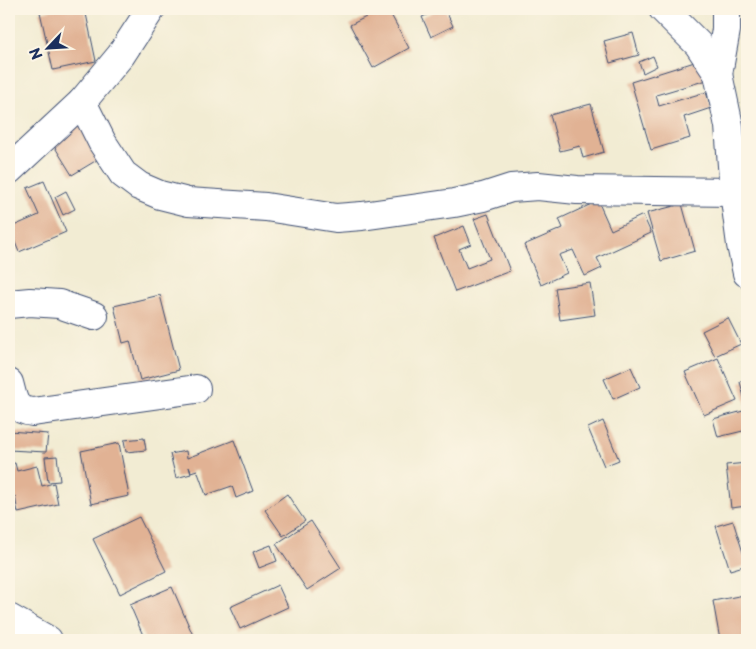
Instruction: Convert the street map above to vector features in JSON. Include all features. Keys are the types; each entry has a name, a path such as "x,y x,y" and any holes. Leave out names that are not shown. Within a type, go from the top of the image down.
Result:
{"street":[{"path":"9,170 82,102 121,54 151,9"},
{"path":"663,9 698,44 718,74 729,126 734,192 747,273"},
{"path":"718,74 726,30 726,9"},
{"path":"82,102 102,142 123,174 139,186 160,195 188,202 266,207 336,218 454,203 483,197 511,188 538,186 577,190 734,192"},
{"path":"9,304 30,302 59,304 94,316"},
{"path":"9,383 18,408 22,411 33,412 196,390"},
{"path":"9,618 48,640"}],"building":[{"path":"57,9 85,9 96,61 53,70 40,12"},
{"path":"382,9 388,9 409,48 373,68 350,25"},
{"path":"440,9 445,9 453,26 431,37 422,17"},
{"path":"633,33 639,55 610,63 604,41"},
{"path":"653,56 657,66 643,73 639,62"},
{"path":"701,60 707,80 656,95 659,106 706,92 711,108 684,117 690,138 651,150 631,82"},
{"path":"591,104 604,152 583,158 580,146 560,151 550,115"},
{"path":"81,123 102,157 72,175 51,141"},
{"path":"44,181 66,232 19,252 9,228 39,215 27,188"},
{"path":"66,191 75,209 63,215 55,197"},
{"path":"598,201 611,230 643,215 651,233 597,258 602,268 585,276 573,250 559,255 567,273 541,285 524,245 563,228 559,219"},
{"path":"682,204 695,251 661,261 647,213"},
{"path":"488,214 510,271 455,292 434,238 464,226 471,244 459,249 467,268 490,259 474,219"},
{"path":"590,283 595,315 560,320 555,288"},
{"path":"160,295 179,370 140,380 130,341 123,343 114,306"},
{"path":"728,318 741,344 715,356 702,331"},
{"path":"718,358 737,401 704,415 685,372"},
{"path":"631,367 640,387 613,399 604,379"},
{"path":"747,380 747,408 740,382"},
{"path":"747,410 747,430 718,437 713,419"},
{"path":"603,421 619,460 604,466 588,428"},
{"path":"9,431 48,434 46,452 9,450"},
{"path":"144,438 146,450 126,452 124,440"},
{"path":"234,440 253,491 236,498 232,486 206,495 197,470 191,472 189,467 191,474 176,478 170,454 186,451 187,458"},
{"path":"119,443 129,496 91,504 81,451"},
{"path":"57,456 60,481 48,482 45,457"},
{"path":"15,463 17,471 37,466 42,486 54,483 58,504 18,513 15,496 9,497 9,464"},
{"path":"747,463 747,506 731,508 726,465"},
{"path":"287,494 305,521 283,536 265,510"},
{"path":"139,517 166,571 120,594 93,539"},
{"path":"311,521 341,568 307,590 276,544"},
{"path":"733,521 747,565 730,570 716,526"},
{"path":"271,545 277,561 259,568 253,552"},
{"path":"278,585 288,607 240,629 230,607"},
{"path":"172,587 195,640 145,640 130,605"},
{"path":"744,595 747,612 747,640 720,640 713,601"}]}
